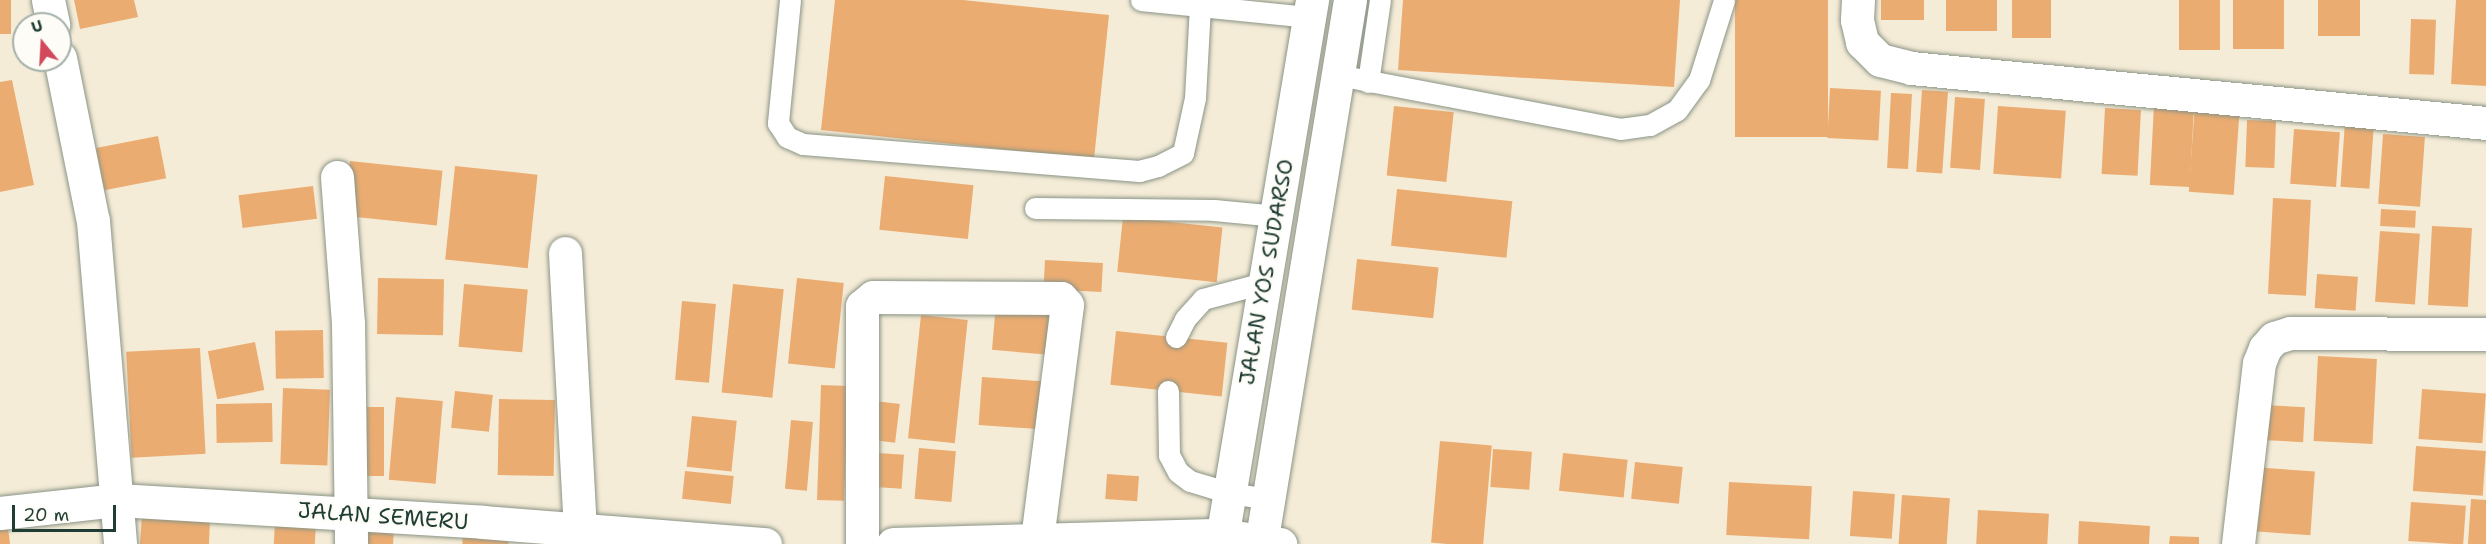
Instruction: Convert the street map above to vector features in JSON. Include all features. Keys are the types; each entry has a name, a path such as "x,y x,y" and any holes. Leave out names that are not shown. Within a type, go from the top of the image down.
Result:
{"main road":[{"name":"JALAN YOS SUDARSO","path":"1268,543 1268,499 1353,79 1350,0"},
{"path":"1858,0 1857,20 1862,42 1880,60 1911,68 2486,123"},
{"name":"JALAN YOS SUDARSO","path":"1221,539 1263,283 1277,216 1310,8"},
{"path":"63,72 93,221 120,544"},
{"path":"337,177 348,323 352,529"},
{"path":"565,253 593,536"},
{"path":"862,544 862,306 873,297 1061,298 1067,305 1037,540"},
{"path":"2238,544 2259,363 2265,348 2274,338 2290,333 2486,334"},
{"name":"JALAN SEMERU","path":"0,513 118,500 352,529 765,544"},
{"path":"893,544 1037,540 1221,539 1268,543"}],"lane":[{"path":"790,0 778,123 787,137 803,144 1139,171 1158,166 1183,153 1195,98 1200,6"},
{"path":"1140,0 1200,6 1310,8"},
{"path":"1380,0 1353,79 1620,129 1650,125 1677,110 1699,80 1725,0"},
{"path":"1035,208 1214,210 1277,216"},
{"path":"1176,337 1185,319 1203,299 1263,283"},
{"path":"1168,391 1169,455 1173,464 1190,481 1230,493 1268,499"}],"building":[{"path":"0,0 11,0 11,34 0,34"},
{"path":"74,0 134,0 138,17 80,29"},
{"path":"835,0 963,0 1109,15 1094,159 821,130"},
{"path":"1403,0 1680,0 1674,87 1398,70"},
{"path":"1735,0 1828,0 1828,137 1735,137"},
{"path":"1881,0 1924,0 1924,20 1881,20"},
{"path":"1946,0 1997,0 1997,31 1946,31"},
{"path":"2012,0 2051,0 2051,38 2012,38"},
{"path":"2179,0 2220,0 2220,50 2179,50"},
{"path":"2233,0 2284,0 2284,49 2233,49"},
{"path":"2318,0 2360,0 2360,36 2318,36"},
{"path":"2456,0 2486,0 2486,86 2451,84"},
{"path":"2411,19 2436,20 2434,75 2409,74"},
{"path":"12,80 34,185 0,192 0,82"},
{"path":"1830,88 1881,91 1878,141 1827,138"},
{"path":"1922,90 1948,92 1942,174 1916,172"},
{"path":"1891,93 1912,94 1908,169 1887,168"},
{"path":"1955,97 1985,99 1980,170 1950,168"},
{"path":"2195,103 2240,106 2234,195 2189,192"},
{"path":"2154,105 2194,107 2190,187 2150,185"},
{"path":"1394,106 1454,112 1446,182 1387,176"},
{"path":"1998,106 2066,111 2061,179 1993,174"},
{"path":"2105,108 2141,110 2137,176 2102,174"},
{"path":"2247,120 2276,121 2274,168 2245,167"},
{"path":"2345,122 2374,124 2369,189 2340,187"},
{"path":"2294,129 2340,132 2336,187 2290,184"},
{"path":"2383,134 2425,137 2420,207 2378,204"},
{"path":"158,136 166,178 104,190 96,148"},
{"path":"350,161 442,171 437,225 344,216"},
{"path":"455,166 538,175 528,268 445,259"},
{"path":"885,176 974,185 968,239 879,230"},
{"path":"313,186 317,219 243,228 239,195"},
{"path":"1397,189 1512,201 1506,258 1391,246"},
{"path":"2273,198 2311,200 2306,296 2268,294"},
{"path":"2381,209 2416,211 2415,228 2380,226"},
{"path":"1123,217 1222,227 1217,282 1117,272"},
{"path":"2432,226 2472,228 2468,307 2428,305"},
{"path":"2380,231 2420,234 2415,305 2375,302"},
{"path":"1357,259 1439,268 1433,318 1352,310"},
{"path":"1045,260 1103,263 1101,292 1043,289"},
{"path":"2317,274 2358,277 2356,311 2315,308"},
{"path":"378,278 444,279 443,335 377,334"},
{"path":"797,278 844,283 835,368 788,364"},
{"path":"464,284 528,290 522,352 459,347"},
{"path":"733,284 784,289 772,398 722,392"},
{"path":"682,301 716,304 709,383 675,380"},
{"path":"996,304 1050,309 1046,355 992,350"},
{"path":"921,315 968,320 955,443 908,438"},
{"path":"323,330 324,378 276,379 275,331"},
{"path":"1116,331 1227,343 1222,396 1110,385"},
{"path":"255,342 264,390 217,399 208,351"},
{"path":"200,348 206,454 132,458 126,352"},
{"path":"2318,356 2377,359 2372,444 2314,441"},
{"path":"982,377 1042,381 1039,429 979,425"},
{"path":"821,385 848,386 844,501 817,500"},
{"path":"283,388 330,390 327,466 280,464"},
{"path":"2422,389 2486,393 2482,443 2419,439"},
{"path":"455,391 493,395 489,432 451,428"},
{"path":"396,397 443,401 436,484 389,480"},
{"path":"499,399 555,400 554,476 498,475"},
{"path":"875,401 900,404 895,443 870,440"},
{"path":"272,403 273,442 217,443 216,404"},
{"path":"2263,405 2305,407 2303,442 2261,440"},
{"path":"367,407 384,407 384,476 367,476"},
{"path":"692,416 737,421 731,471 687,467"},
{"path":"791,420 813,422 807,491 785,489"},
{"path":"1440,441 1492,446 1483,544 1431,543"},
{"path":"2416,446 2486,451 2483,496 2413,491"},
{"path":"919,448 956,451 951,502 915,499"},
{"path":"1493,449 1532,452 1529,490 1490,487"},
{"path":"878,453 904,455 902,489 876,487"},
{"path":"1563,453 1628,460 1624,498 1559,491"},
{"path":"1635,462 1683,467 1679,504 1631,499"},
{"path":"2252,467 2315,471 2310,535 2248,531"},
{"path":"685,471 734,476 731,504 682,499"},
{"path":"1107,474 1139,476 1137,501 1105,499"},
{"path":"1729,482 1812,486 1809,539 1726,535"},
{"path":"1853,491 1895,494 1892,539 1850,536"},
{"path":"1902,495 1950,498 1947,544 1899,544"},
{"path":"2471,499 2486,500 2486,544 2468,544"},
{"path":"2411,502 2466,506 2463,544 2408,541"},
{"path":"1978,510 2049,514 2047,544 1976,544"},
{"path":"142,514 210,519 209,544 140,544"},
{"path":"275,521 316,523 315,544 274,544"},
{"path":"2079,521 2150,526 2149,544 2078,544"},
{"path":"358,525 394,527 393,544 357,544"},
{"path":"463,527 509,529 508,544 462,544"},
{"path":"8,528 10,544 0,544 0,529"},
{"path":"2170,536 2199,537 2199,544 2169,544"}]}
